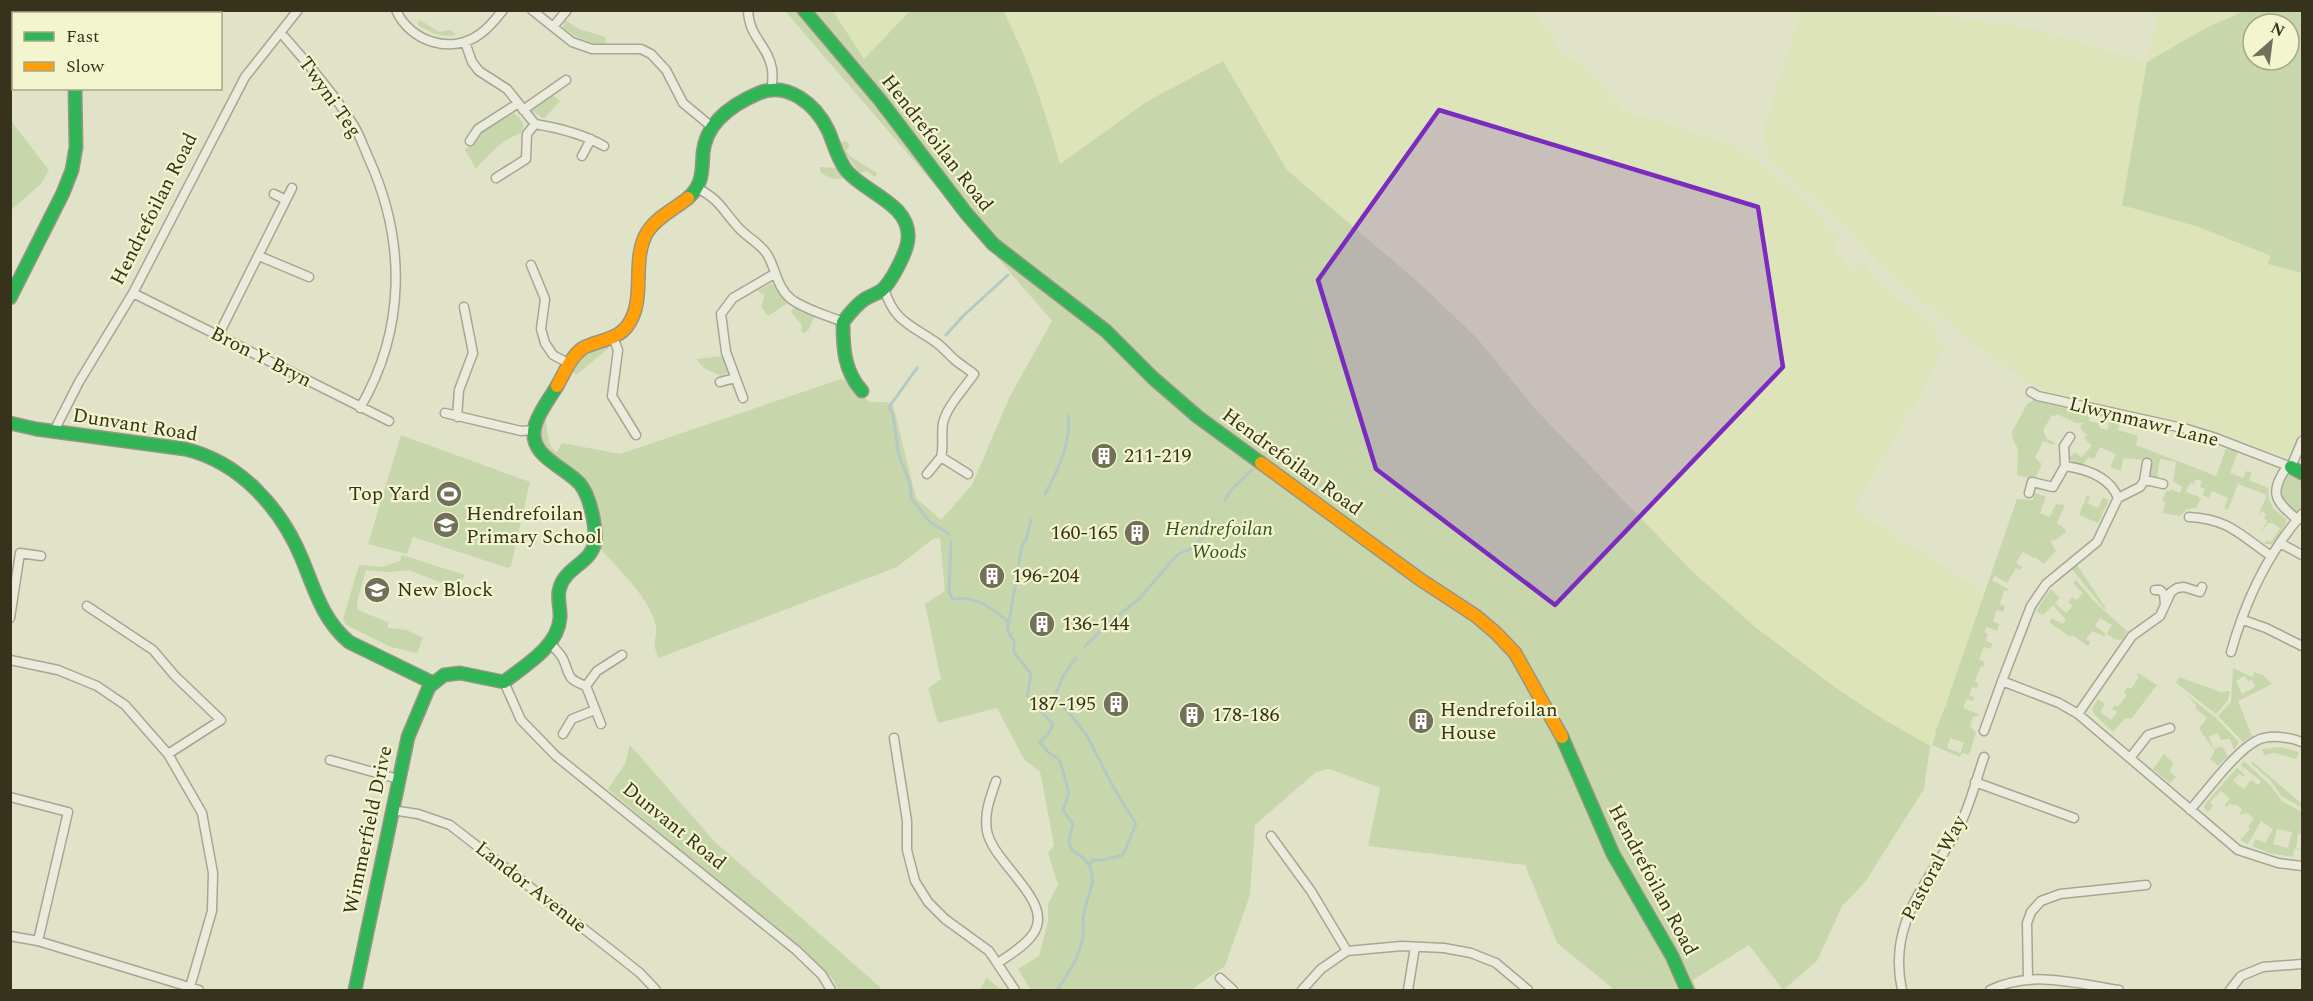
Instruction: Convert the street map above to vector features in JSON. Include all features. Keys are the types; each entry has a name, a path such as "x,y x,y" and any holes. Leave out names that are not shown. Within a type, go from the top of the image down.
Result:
{"street":[{"path":"396,10 402,23 416,35 432,42 449,45 465,42 479,35 503,10"},
{"path":"532,10 572,42 592,49 641,49 651,54 666,70 683,104 712,127"},
{"path":"553,27 567,10"},
{"path":"748,10 748,24 764,49 772,68 772,89"},
{"name":"Hendrefoilan Road","path":"804,10 880,100 966,213 993,244 1106,331 1153,378 1198,417 1412,574 1476,616 1515,653 1558,727 1613,854 1672,956 1687,990"},
{"name":"Hendrefoilan Road","path":"54,431 79,382 133,293 244,77 297,11"},
{"name":"Twyni Teg","path":"281,33 317,75 355,128 381,186 391,221 397,267 391,328 375,383 360,408"},
{"path":"465,42 472,62 479,71 507,89 534,124 591,139 604,147"},
{"path":"470,141 478,129 566,80"},
{"path":"433,683 444,675 460,673 504,682 550,643 558,631 560,584 586,559 595,541 591,515 582,486 541,453 535,442 533,430 570,364 585,346 613,338 627,327 633,317 639,258 647,232 663,214 686,199 697,188 703,170 705,145 712,127 730,108 772,89 792,94 815,108 828,128 846,171 858,183 898,212 907,224 908,237 904,252 884,288 874,296 866,298 843,322 843,352 847,370 856,389"},
{"path":"10,298 63,193 72,170 76,147 75,90"},
{"path":"496,178 526,159 528,134 534,124"},
{"path":"582,156 591,139"},
{"path":"218,336 292,188"},
{"path":"697,188 712,196 737,227 757,242 768,256 774,274 790,298 807,308 843,322"},
{"path":"274,194 286,200"},
{"path":"259,256 309,277"},
{"path":"531,265 545,299 541,329 545,343 553,355 570,364"},
{"path":"743,398 726,352 721,314 734,298 774,274"},
{"path":"884,288 897,316 917,331 936,341 955,360 974,374 946,416 941,457 927,474"},
{"name":"Bron Y Bryn","path":"133,293 389,421"},
{"path":"458,417 459,390 473,353 464,307"},
{"path":"613,338 618,350 612,396 636,435"},
{"path":"720,381 735,378"},
{"name":"Llwynmawr Lane","path":"2031,392 2038,396 2187,429 2297,470"},
{"path":"445,413 521,431 533,430"},
{"name":"Dunvant Road","path":"10,423 198,453 234,473 268,501 279,514 297,546 322,612 330,626 350,642 433,683"},
{"path":"2029,493 2032,482 2053,487 2057,476 2065,466 2064,446 2070,436"},
{"path":"2231,652 2256,584 2271,556 2300,517 2277,501 2275,491 2276,482 2286,468 2297,470 2302,441"},
{"path":"941,457 968,474"},
{"path":"1984,731 2031,606 2046,584 2097,542 2118,498 2140,487 2144,481 2147,464"},
{"path":"2065,466 2097,475 2116,493 2118,498"},
{"path":"2144,481 2163,484"},
{"path":"2189,517 2229,525 2271,556"},
{"path":"2280,543 2302,555"},
{"path":"10,618 20,553 41,556"},
{"path":"2078,714 2132,636 2160,616 2171,592 2184,587 2200,592 2202,587"},
{"path":"2155,590 2160,590 2164,594 2166,605"},
{"path":"87,606 153,650 221,720 168,754"},
{"path":"2243,620 2266,628 2302,646"},
{"path":"550,643 563,658 568,676 573,681 586,686 601,724"},
{"path":"586,686 597,671 622,655"},
{"path":"10,660 58,670 97,686 124,705 168,754 202,813 213,873 212,911 190,987"},
{"path":"2002,681 2060,703 2078,714 2238,850 2278,862 2302,866"},
{"name":"Dunvant Road","path":"504,682 521,720 541,742 796,950 822,975 831,990"},
{"name":"Wimmerfield Drive","path":"355,990 408,737 429,687 433,683"},
{"path":"563,734 572,719 595,710"},
{"path":"2130,758 2148,735 2170,728"},
{"path":"894,738 907,821 907,850 915,881 928,902 945,920 975,939 988,951 1015,990"},
{"path":"2190,810 2240,754 2255,741 2274,738 2302,742"},
{"name":"Pastoral Way","path":"1902,990 1898,952 1906,917 1960,824 1984,757"},
{"path":"330,760 398,779"},
{"path":"996,781 987,806 987,830 991,844 997,855 1035,902 1039,913 1038,924 1033,934 998,963"},
{"path":"1975,782 2074,818"},
{"path":"10,797 68,812 38,941"},
{"name":"Landor Avenue","path":"392,810 418,814 450,825 640,973 656,990"},
{"path":"1271,836 1311,891 1347,951"},
{"path":"2028,978 2027,923 2031,912 2040,901 2060,894 2146,885"},
{"path":"10,936 38,941 199,990"},
{"path":"1408,990 1415,947"},
{"path":"1302,990 1321,969 1347,951 1415,947 1444,948 1471,953 1496,963 1528,990"},
{"path":"2230,990 2241,976 2263,967 2302,964"},
{"path":"1220,978 1233,990"},
{"path":"1990,990 2028,978 2059,980 2119,990"}],"highlighted area":[{"path":"1439,110 1758,207 1783,367 1555,605 1376,469 1318,280"}],"green space":[{"path":"833,10 910,11 864,60"},
{"name":"Hendrefoilan Woods","path":"785,11 833,11 864,59 910,11 1003,11 1029,67 1060,164 1146,102 1223,61 1287,170 1417,281 1477,338 1536,410 1693,572 1754,626 1836,688 1930,746 1924,789 1865,882 1842,906 1817,961 1783,990 1749,945 1693,980 1697,990 1613,990 1557,943 1525,865 1368,846 1380,788 1328,769 1316,772 1255,825 1250,895 1225,966 1191,990 1031,990 1018,969 1039,956 1048,921 1048,904 1058,885 1048,853 1054,845 1040,772 1024,759 997,708 938,723 928,688 941,679 925,604 945,591 940,538 933,539 897,567 659,658 655,648 656,627 651,612 631,582 599,547 601,524 589,487 579,476 552,456 541,441 541,430 545,417 549,443 556,453 562,443 620,454 841,379 849,382 869,402 887,402 893,405 916,498 941,520 972,485 1010,396 1052,321"},
{"path":"1003,11 1535,11 1561,52 1591,72 1623,111 1728,143 1754,158 1797,193 1827,222 1825,229 1841,234 1833,247 1853,272 1863,262 1883,287 1939,328 1933,337 1944,346 1921,393 1854,509 1984,592 1930,746 1836,688 1754,626 1693,572 1536,410 1477,338 1287,170 1223,62 1146,102 1060,164 1048,122 1017,37"},
{"path":"1801,11 1905,11 2031,28 2147,62 2122,204 2199,227 2272,257 2269,264 2302,273 2302,432 2290,459 2201,426 2047,393 2024,380 1968,340 1884,270 1849,231 1770,161 1762,134"},
{"path":"2159,11 2245,11 2203,30 2147,62"},
{"path":"2302,11 2302,273 2268,264 2271,256 2199,227 2122,205 2147,62 2206,28 2241,12 2241,72 2301,72 2301,12 2242,12"},
{"path":"420,20 439,32 450,30 456,35 446,36 430,32 417,24"},
{"path":"565,20 579,29 605,37 606,45 588,42 573,34 563,27"},
{"path":"550,93 560,101 544,119 531,110"},
{"path":"514,113 524,125 521,133 501,144 476,169 465,150 491,124"},
{"path":"11,121 49,170 41,184 11,210"},
{"path":"846,141 850,146 846,151 851,157 877,173 875,177 868,172 859,172 846,155 840,142"},
{"path":"820,167 838,168 845,178 833,179 821,173"},
{"path":"772,283 789,302 768,316 761,307 765,295 757,291"},
{"path":"796,306 815,315 805,333 801,332 802,326 791,312"},
{"path":"605,345 609,348 576,375 573,371 585,354"},
{"path":"724,356 728,372 721,376 704,368 696,359"},
{"path":"2035,399 2091,411 2089,421 2098,423 2100,428 2107,430 2111,416 2121,418 2118,430 2138,436 2136,445 2216,476 2227,446 2243,452 2238,452 2230,473 2243,478 2246,471 2252,473 2249,480 2268,488 2273,508 2286,519 2286,523 2272,544 2264,544 2267,540 2271,542 2280,528 2268,523 2260,533 2267,521 2264,519 2266,514 2262,511 2258,515 2267,495 2238,484 2228,510 2224,508 2228,498 2212,491 2209,498 2202,495 2205,489 2200,487 2202,481 2196,479 2194,484 2190,483 2186,492 2201,498 2196,508 2187,509 2180,516 2162,513 2166,503 2162,500 2167,490 2170,492 2171,489 2180,493 2182,487 2173,481 2176,462 2160,459 2157,479 2148,474 2145,460 2123,458 2121,471 2110,467 2116,454 2100,447 2094,459 2088,457 2082,466 2069,458 2075,452 2081,457 2092,446 2084,438 2087,435 2080,428 2083,423 2076,423 2057,414 2052,415 2043,430 2047,439 2055,443 2054,445 2043,441 2035,458 2042,464 2035,479 2017,475 2018,449 2012,432 2027,404"},
{"path":"401,435 530,482 511,566 508,568 413,537 407,554 368,544"},
{"path":"2286,468 2302,473 2302,514 2298,520 2277,502"},
{"path":"2035,493 2046,497 2040,513 2050,517 2056,504 2065,505 2057,523 2065,529 2067,534 2050,540 2056,551 2044,564 2023,552 2016,563 2022,567 2020,570 2016,568 2007,583 1995,576 1992,580 2008,591 2004,590 2000,604 2005,606 2003,612 1997,610 1993,621 1999,624 1997,631 1987,627 1984,632 1988,634 1986,641 1992,643 1991,649 1984,647 1979,659 1985,662 1975,681 1978,683 1977,688 1972,687 1969,695 1975,698 1972,701 1967,699 1963,708 1981,715 1973,717 1970,726 1976,733 1969,755 1962,753 1960,757 1932,745 1946,705 1949,705 1946,704 2017,499 2033,500","holes":["1950,738 1964,743 1960,753 1947,748"]},
{"path":"2087,495 2090,497 2087,503 2098,508 2103,497 2109,500 2098,523 2079,515"},
{"path":"402,555 465,575 460,584 453,587 408,570 390,572 366,570 357,602 358,610 388,622 388,628 407,630 423,638 417,653 391,647 346,625 343,619 359,565 382,567 400,561"},
{"path":"2077,565 2105,607 2105,610 2071,568"},
{"path":"2076,580 2096,603 2127,631 2123,639 2112,638 2107,633 2112,625 2100,618 2095,626 2106,634 2104,636 2092,631 2086,639 2090,642 2088,646 2049,622 2052,618 2062,624 2066,620 2053,605 2043,615 2036,611 2051,589 2060,598 2055,603 2066,613 2073,606 2068,602 2072,597 2076,600 2083,593 2073,583"},
{"path":"2233,668 2252,677 2254,672 2263,675 2272,684 2238,701 2252,736 2243,742 2218,716 2231,702","holes":["2245,676 2248,681 2252,680 2255,687 2242,694 2236,681"]},
{"path":"2138,673 2157,685 2131,719 2125,718 2113,732 2093,713 2092,709 2098,699 2105,704 2100,712 2111,720 2117,712 2112,709 2115,705 2118,707 2127,695 2124,692 2127,687 2131,689 2139,677"},
{"path":"2179,677 2220,692 2230,691 2228,700 2216,714 2176,683"},
{"path":"2187,695 2216,718 2239,742 2234,750 2230,739 2221,740 2217,733 2209,737 2214,749 2222,746 2228,756 2218,766 2210,759 2215,751 2199,729 2207,718 2195,708 2196,705"},
{"path":"630,745 715,842 880,987 880,990 838,990 833,979 824,971 608,789 625,764"},
{"path":"2281,747 2299,752 2296,759 2275,753 2264,755 2262,749"},
{"path":"2164,754 2173,763 2170,771 2176,777 2170,783 2153,769"},
{"path":"2244,761 2270,785 2282,801 2302,812 2302,834 2298,834 2296,848 2302,849 2302,857 2300,857 2301,850 2294,849 2293,857 2269,853 2252,846 2256,839 2265,843 2273,829 2261,821 2248,844 2240,840 2250,829 2248,826 2254,819 2248,813 2239,815 2242,809 2235,804 2233,806 2230,803 2227,807 2225,805 2230,799 2221,791 2210,802 2213,806 2208,812 2204,808 2237,768 2245,775 2244,777 2239,774 2233,781 2244,789 2251,780 2258,785 2261,781 2241,765","holes":["2277,829 2292,832 2288,848 2273,844"]},
{"path":"2252,761 2302,804 2302,808 2281,796 2272,782 2251,763"},
{"path":"986,978 1002,990 980,990"}],"waterway":[{"path":"946,335 963,316 1008,275"},
{"path":"917,368 889,407 893,416 899,456 910,483 911,498 929,521 949,534"},
{"path":"1045,494 1059,467 1066,446 1068,416"},
{"path":"1225,500 1231,490 1252,470"},
{"path":"1085,646 1139,599 1177,555 1190,549 1202,539 1212,519"},
{"path":"1009,622 1022,545 1026,540 1031,520"},
{"path":"951,542 949,592 953,599 977,601 1009,622 1007,630 1014,641 1014,652 1031,674 1027,696 1053,724 1049,733 1039,743 1058,759 1061,765 1069,792 1063,810 1073,824 1070,836 1071,849 1084,859 1092,874 1093,879 1083,917 1083,934 1079,952 1057,990"},
{"path":"1076,658 1063,676 1055,696 1086,734 1115,790 1136,824 1123,855 1092,860 1089,866"}],"traffic: fast":[{"path":"804,10 880,100 966,213 993,244 1106,331 1153,378 1198,417 1261,463"},
{"path":"10,298 63,193 72,170 76,147 75,90"},
{"path":"688,198 699,183 705,142 709,132 715,123 731,109 759,93 770,90 790,93 809,104 823,121 847,171 895,208 907,227 908,239 905,251 889,281 881,291 859,304 843,322 844,350 848,367 862,391"},
{"path":"355,990 408,737 429,687 444,675 460,673 504,682 539,655 547,647 558,628 560,618 558,595 563,580 585,560 593,548 595,541 593,519 584,489 548,460 536,445 535,426 557,386"},
{"path":"10,423 36,429 185,449 224,464 256,490 283,522 302,559 320,604 340,633 349,642 433,683"},
{"path":"2291,467 2302,473"},
{"path":"1562,737 1613,854 1672,956 1687,990"}],"traffic: slow":[{"path":"557,386 571,360 579,351 619,334 628,325 637,303 640,254 648,231 657,221 688,198"},
{"path":"1261,463 1421,580 1476,616 1496,633 1515,653 1562,737"}],"place":[{"name":"211-219","path":"1104,456"},
{"name":"Top Yard","path":"449,494"},
{"name":"Hendrefoilan Primary School","path":"446,525"},
{"name":"160-165","path":"1137,533"},
{"name":"196-204","path":"992,576"},
{"name":"New Block","path":"377,590"},
{"name":"136-144","path":"1042,624"},
{"name":"187-195","path":"1116,704"},
{"name":"178-186","path":"1192,715"},
{"name":"Hendrefoilan House","path":"1421,721"}]}
